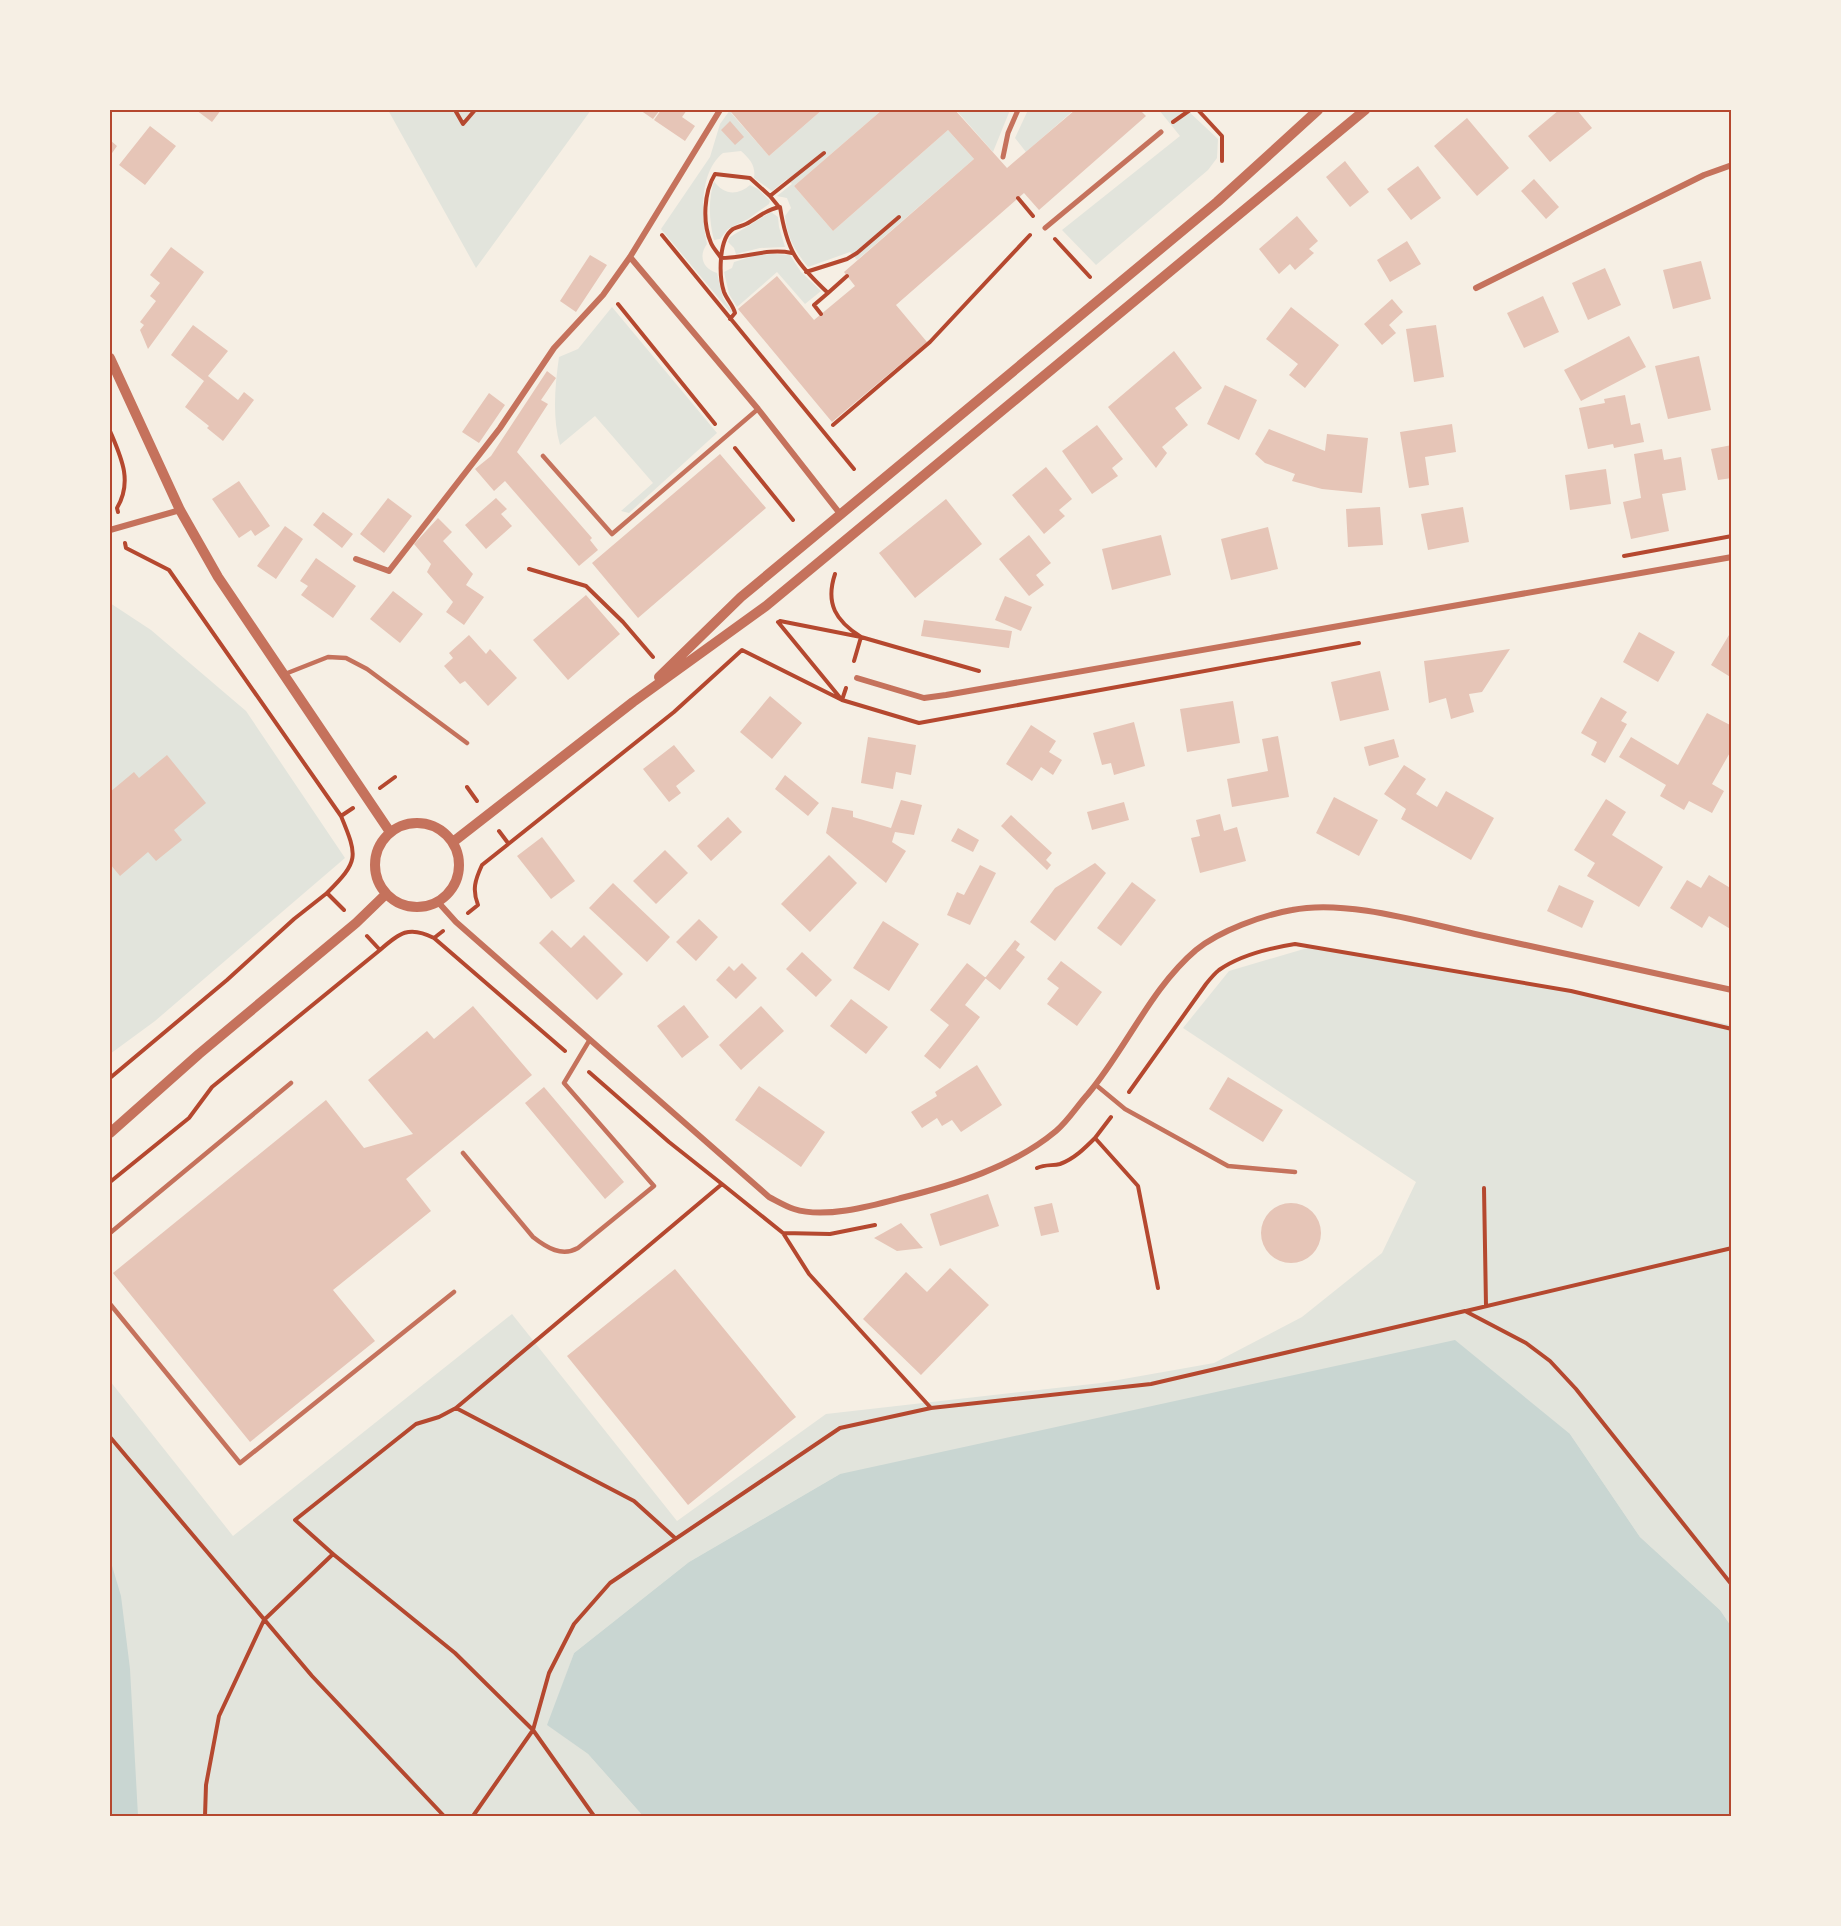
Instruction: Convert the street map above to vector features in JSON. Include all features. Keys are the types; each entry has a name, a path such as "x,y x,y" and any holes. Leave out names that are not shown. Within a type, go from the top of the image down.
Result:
{"street":[{"path":"356,559 389,571 500,428 554,348 603,295 630,257 720,110"},
{"path":"1003,157 1008,133 1018,110"},
{"path":"633,702 741,597 1217,202 1318,110"},
{"path":"453,842 633,702 766,606 1365,110"},
{"path":"1045,228 1161,132"},
{"path":"1476,288 1704,175 1731,165"},
{"path":"630,257 758,409 841,515"},
{"path":"110,358 180,510 218,577 390,832"},
{"path":"110,530 180,510"},
{"path":"857,678 924,698 946,695 1731,557"},
{"path":"420,822 433,825 453,842 458,855 459,868 456,881 449,892 438,902 424,906 410,906 396,901 386,894 377,880 375,865 377,851 390,832 407,823 420,822"},
{"path":"110,1133 199,1054 356,923 386,894"},
{"path":"438,902 456,922 752,1183 769,1197 795,1210 833,1212 864,1208 977,1175 1019,1156 1057,1130 1096,1085 1171,976 1197,949 1226,932 1292,909 1332,905 1395,916 1731,990"}],"lane":[{"path":"543,456 612,534 758,409"},
{"path":"283,675 328,657 346,658 367,669 467,743"},
{"path":"463,1153 533,1237 543,1245 562,1252 570,1252 578,1248 654,1186 564,1083 589,1041"},
{"path":"110,1233 291,1083"},
{"path":"1096,1085 1120,1105 1228,1166 1295,1172"},
{"path":"110,1304 240,1463 453,1292"}],"path":[{"path":"455,110 463,124 474,110"},
{"path":"1198,110 1222,136 1222,161"},
{"path":"770,196 824,153"},
{"path":"793,253 766,251 736,258 722,258 711,245 707,223 707,195 715,174 750,178 770,196 780,207 787,243 806,272 828,293"},
{"path":"730,319 735,313 733,305 724,293 720,269 724,240 732,230 769,209 780,207"},
{"path":"806,272 838,262 857,253 899,217"},
{"path":"833,425 930,342 1036,229"},
{"path":"659,232 854,469"},
{"path":"821,314 814,305 847,276"},
{"path":"615,299 719,428"},
{"path":"110,431 124,466 123,497 117,508 126,548 169,570 341,816 367,797"},
{"path":"734,447 793,520"},
{"path":"1614,558 1731,537"},
{"path":"529,569 586,586 623,622 666,671"},
{"path":"836,571 831,585 832,606 846,627 861,637"},
{"path":"776,620 861,637 980,672"},
{"path":"852,669 861,637"},
{"path":"456,922 478,905 474,882 482,865 674,712 742,650 842,700 849,679"},
{"path":"110,1078 327,893"},
{"path":"1158,1288 1138,1185 1095,1138 1206,984 1218,970 1234,962 1276,947 1295,945 1336,950 1571,991 1731,1029"},
{"path":"110,1182 189,1118 213,1087 380,950"},
{"path":"594,1816 533,1730 455,1653 333,1554 295,1520 416,1424 439,1418 456,1408 722,1184 783,1233 809,1274 931,1408"},
{"path":"1484,1188 1486,1306"},
{"path":"473,1816 533,1730 549,1673 574,1624 610,1583 840,1428 931,1408 1151,1384 1731,1248"},
{"path":"1465,1311 1503,1330 1551,1361 1576,1389 1731,1585"},
{"path":"456,1408 633,1501 675,1538"},
{"path":"110,1437 312,1676 444,1816"},
{"path":"205,1816 206,1785 219,1716 264,1620 333,1554"}],"shaded area":[{"path":"388,110 591,110 476,268"},
{"path":"730,110 734,110 731,113 769,156 822,110 882,110 794,186 833,231 948,130 974,159 857,260 850,252 808,267 788,231 785,216 791,208 787,198 777,196 792,184 787,179 772,191 754,178 752,163 741,151 723,153 715,161 706,183 703,208 707,244 703,253 703,262 717,273 723,298 732,311 731,313 661,229 710,157 720,124"},
{"path":"956,110 1010,110 993,152"},
{"path":"1028,110 1074,110 1026,152 1015,138"},
{"path":"1159,110 1187,110 1218,139 1217,158 1208,170 1096,265 1062,230 1180,136"},
{"path":"714,181 722,189 731,192 741,191 750,185 758,189 770,201 769,204 748,219 728,229 720,239 714,240 710,210"},
{"path":"771,212 778,217 785,247 760,248 736,254 728,242 730,237"},
{"path":"757,255 790,255 801,272 821,291 805,304 777,272 737,307 729,294 724,272 732,268 734,262"},
{"path":"612,307 717,433 629,513 621,511 653,483 595,416 560,445 555,412 559,357 578,349"},
{"path":"110,603 151,630 246,711 345,858 155,1021 110,1054"},
{"path":"1314,946 1571,991 1731,1025 1731,1626 1720,1610 1640,1537 1570,1434 840,1474 689,1562 574,1653 548,1725 588,1754 643,1816 110,1816 110,1381 233,1536 512,1314 677,1521 826,1414 1101,1383 1214,1363 1302,1317 1382,1253 1416,1182 1183,1028 1229,971"},
{"path":"1455,1340 1570,1434 1640,1537 1720,1610 1731,1626 1731,1816 643,1816 588,1754 547,1725 574,1653 689,1562 840,1474"},
{"path":"110,1559 121,1596 130,1669 138,1816 111,1816"}],"building":[{"path":"196,110 221,110 212,122"},
{"path":"640,110 660,110 653,119"},
{"path":"661,110 687,110 682,117 695,126 685,141 654,120"},
{"path":"734,110 822,110 769,156 731,112"},
{"path":"882,110 955,110 1007,168 1075,110 1140,110 1146,116 1039,210 1024,193 896,305 927,342 832,422 738,309 777,276 814,320 855,286 844,272 974,159 948,130 833,231 794,186"},
{"path":"1559,110 1577,110 1592,128 1550,162 1528,136"},
{"path":"1467,118 1509,168 1477,196 1434,146"},
{"path":"730,121 744,137 735,145 721,130"},
{"path":"150,126 176,146 145,185 119,165"},
{"path":"110,140 117,146 110,156"},
{"path":"1345,161 1369,192 1350,207 1326,177"},
{"path":"1418,166 1441,198 1411,220 1387,189"},
{"path":"1534,179 1559,207 1546,219 1521,191"},
{"path":"1297,216 1318,241 1309,249 1314,253 1295,270 1290,264 1279,274 1259,249"},
{"path":"1407,241 1421,264 1390,282 1377,260"},
{"path":"171,247 204,272 148,349 140,330 144,325 140,322 156,301 150,296 160,283 150,275"},
{"path":"590,255 607,265 576,312 560,301"},
{"path":"1701,261 1711,299 1673,309 1663,270"},
{"path":"1605,268 1621,305 1588,320 1572,283"},
{"path":"1543,296 1559,332 1524,348 1507,313"},
{"path":"1392,299 1403,312 1389,325 1396,333 1382,345 1364,324"},
{"path":"1291,307 1339,345 1305,388 1289,375 1298,364 1266,339"},
{"path":"193,325 228,351 208,376 238,400 244,392 254,400 223,441 207,428 209,426 185,407 204,381 171,355"},
{"path":"1436,325 1444,377 1414,382 1406,329"},
{"path":"1629,336 1646,367 1581,401 1564,370"},
{"path":"1174,351 1202,388 1175,408 1188,425 1162,447 1167,453 1156,468 1108,407"},
{"path":"1699,356 1711,410 1668,419 1655,366"},
{"path":"547,371 556,378 541,400 548,404 517,452 592,538 590,540 598,550 579,566 505,481 494,491 475,469 491,456"},
{"path":"1225,385 1257,400 1239,440 1207,424"},
{"path":"489,393 505,405 479,443 462,432"},
{"path":"1625,395 1631,425 1640,423 1644,442 1614,448 1613,444 1588,449 1579,408 1605,403 1604,399"},
{"path":"1452,424 1456,452 1425,457 1429,485 1409,488 1400,432"},
{"path":"1097,425 1123,459 1112,468 1118,476 1092,494 1062,451"},
{"path":"1269,429 1325,451 1327,434 1368,438 1362,493 1322,489 1292,481 1295,474 1265,463 1255,454"},
{"path":"1732,445 1732,478 1718,480 1711,449"},
{"path":"1662,449 1664,460 1681,457 1686,490 1662,494 1669,531 1631,539 1623,502 1641,498 1634,454"},
{"path":"720,454 766,508 638,618 592,563"},
{"path":"1046,467 1072,499 1059,510 1065,516 1044,534 1012,495"},
{"path":"1606,469 1611,504 1570,510 1565,475"},
{"path":"239,481 270,526 255,536 251,530 239,538 212,499"},
{"path":"388,498 412,516 384,553 360,534"},
{"path":"496,498 507,509 501,514 512,526 486,549 465,525"},
{"path":"946,499 982,544 915,598 879,553"},
{"path":"1380,507 1383,545 1348,547 1346,509"},
{"path":"1463,507 1469,542 1428,550 1421,514"},
{"path":"323,512 353,534 342,548 313,525"},
{"path":"438,518 452,532 443,541 473,574 466,585 484,597 464,625 446,612 453,602 427,572 431,564 414,544"},
{"path":"285,526 303,539 276,579 257,566"},
{"path":"1268,527 1278,569 1231,580 1221,539"},
{"path":"1029,535 1051,563 1036,575 1044,585 1029,596 999,559"},
{"path":"1161,535 1171,575 1112,590 1102,549"},
{"path":"316,558 356,586 333,618 301,595 308,586 300,581"},
{"path":"393,591 423,614 400,643 370,619"},
{"path":"586,595 620,634 568,680 533,640"},
{"path":"1005,596 1032,607 1021,631 995,620"},
{"path":"924,620 1012,631 1009,648 921,636"},
{"path":"1732,630 1732,678 1711,665"},
{"path":"1639,632 1675,652 1658,682 1623,662"},
{"path":"469,635 486,654 490,649 517,678 488,706 465,681 460,684 444,666 453,658 449,653"},
{"path":"1510,649 1482,692 1469,694 1474,712 1451,719 1446,698 1429,703 1424,661"},
{"path":"1380,671 1389,710 1340,721 1331,682"},
{"path":"770,696 802,723 772,759 740,732"},
{"path":"1601,697 1627,712 1621,721 1627,724 1605,763 1591,755 1597,742 1581,733"},
{"path":"1233,701 1240,743 1187,752 1180,709"},
{"path":"1707,713 1732,726 1732,749 1712,784 1724,791 1712,813 1689,801 1684,810 1660,796 1666,785 1619,757 1631,737 1678,765"},
{"path":"1134,722 1145,766 1114,775 1111,763 1102,765 1093,733"},
{"path":"1031,725 1056,741 1049,752 1062,760 1053,775 1041,767 1032,781 1006,764"},
{"path":"1278,736 1289,797 1232,807 1227,779 1268,771 1262,739"},
{"path":"868,737 916,745 911,775 896,772 893,789 861,783"},
{"path":"1394,739 1399,757 1369,766 1364,747"},
{"path":"674,745 695,771 676,786 681,793 669,802 643,769"},
{"path":"167,755 206,803 174,830 182,840 156,861 148,852 120,876 110,864 110,792 134,772 139,778"},
{"path":"1404,765 1426,779 1416,794 1437,807 1446,791 1494,818 1471,860 1401,819 1406,809 1384,794"},
{"path":"785,775 819,803 808,816 775,789"},
{"path":"1334,797 1378,820 1359,856 1316,833"},
{"path":"1606,799 1626,812 1612,835 1663,867 1639,907 1587,876 1595,863 1574,850"},
{"path":"901,800 922,805 914,835 895,832 892,842 906,851 886,883 826,833 832,807 853,811 853,817 891,828"},
{"path":"1124,802 1129,820 1092,830 1087,812"},
{"path":"1220,814 1224,831 1237,827 1246,861 1200,873 1191,838 1200,836 1196,820"},
{"path":"1011,815 1052,853 1046,860 1051,865 1047,870 1001,826"},
{"path":"728,817 742,832 711,861 697,846"},
{"path":"958,828 979,840 973,852 951,841"},
{"path":"542,837 575,881 551,899 517,856"},
{"path":"665,850 688,873 656,904 633,881"},
{"path":"829,855 857,883 810,932 781,904"},
{"path":"1095,863 1106,873 1055,941 1030,922 1055,888"},
{"path":"980,865 996,873 970,925 947,915 957,892 964,895"},
{"path":"1709,875 1732,889 1732,930 1709,916 1702,928 1670,908 1687,880 1701,888"},
{"path":"1132,882 1156,900 1121,946 1097,928"},
{"path":"613,883 670,937 647,962 589,908"},
{"path":"1559,885 1594,901 1582,928 1547,911"},
{"path":"699,919 718,937 696,961 676,942"},
{"path":"883,921 919,944 889,991 853,968"},
{"path":"552,930 571,948 584,935 623,974 597,1000 539,943"},
{"path":"1015,940 1020,944 1016,950 1025,957 1000,990 985,978"},
{"path":"802,952 832,980 816,997 786,969"},
{"path":"1061,961 1102,992 1077,1026 1047,1004 1059,988 1047,979"},
{"path":"742,963 757,978 736,999 716,980 729,966 734,971"},
{"path":"967,963 986,978 965,1005 980,1017 940,1069 924,1056 949,1025 930,1010"},
{"path":"851,999 888,1027 866,1054 830,1026"},
{"path":"684,1005 709,1037 682,1058 657,1026"},
{"path":"473,1006 532,1075 406,1179 431,1211 333,1290 375,1341 250,1442 113,1273 326,1100 364,1148 413,1134 368,1080 427,1031 434,1039"},
{"path":"761,1006 784,1031 741,1070 719,1045"},
{"path":"977,1065 1002,1105 961,1132 952,1120 942,1126 937,1118 922,1128 911,1112 937,1096 935,1092"},
{"path":"1228,1077 1283,1110 1263,1142 1209,1109"},
{"path":"759,1086 825,1132 801,1167 735,1120"},
{"path":"544,1087 624,1182 605,1199 525,1103"},
{"path":"988,1194 999,1226 940,1246 930,1214"},
{"path":"1052,1203 1059,1232 1041,1236 1034,1207"},
{"path":"1291,1203 1308,1208 1316,1216 1321,1233 1316,1250 1308,1258 1291,1263 1274,1258 1266,1250 1261,1233 1266,1216 1274,1208"},
{"path":"901,1223 923,1248 897,1251 874,1238"},
{"path":"950,1268 989,1305 921,1375 863,1319 906,1272 927,1292"},
{"path":"675,1269 796,1417 688,1505 567,1356"}]}
